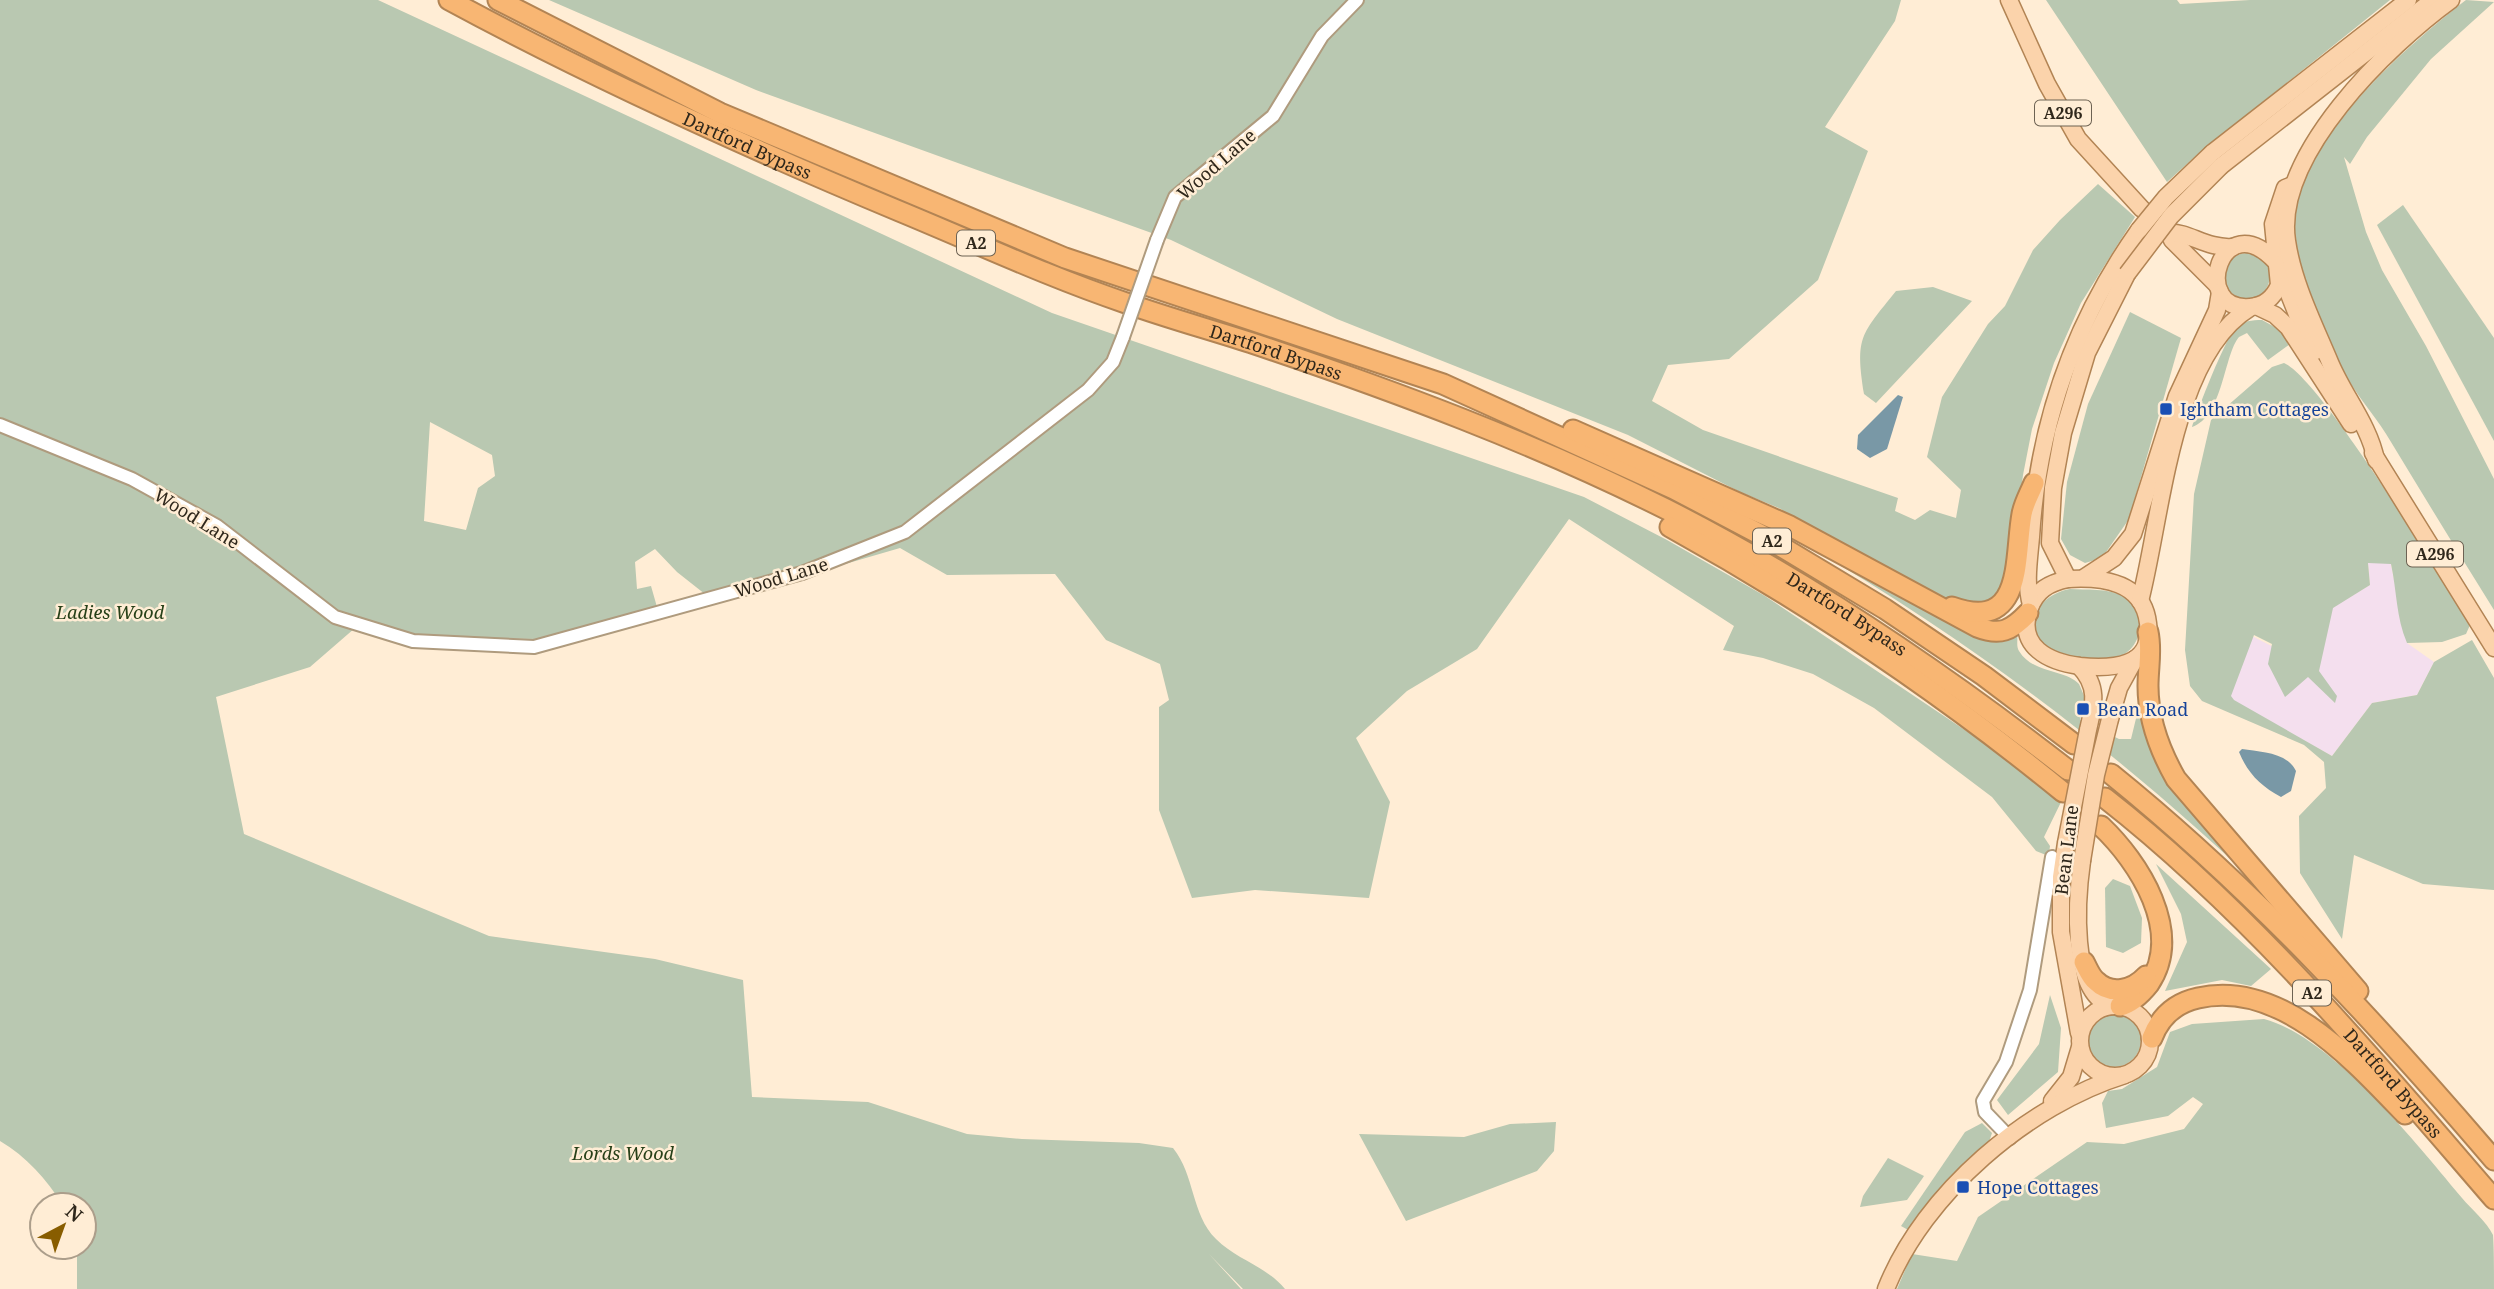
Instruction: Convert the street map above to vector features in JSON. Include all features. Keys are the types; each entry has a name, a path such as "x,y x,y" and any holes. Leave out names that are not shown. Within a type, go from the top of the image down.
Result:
{"highway":[{"name":"Dartford Bypass","path":"449,0 557,57 732,141 1060,279 1413,400 1520,443 1665,509 1795,579 1974,696 2068,770"},
{"name":"Dartford Bypass","path":"498,0 720,113 1065,258 1443,384 1674,489 1768,538 1885,609 1983,676 2081,737"},
{"path":"1443,384 1631,454 1790,526 1974,626 1996,632 2012,629 2029,609"},
{"name":"A2","path":"1520,443 1557,471 1654,517 1792,596 1938,693 2063,792"},
{"path":"1940,606 1980,612 1998,605 2006,597 2017,571 2022,511 2034,483"},
{"path":"2148,632 2151,646 2148,693 2152,720 2161,749 2176,779 2367,1001 2404,1055"},
{"name":"Dartford Bypass","path":"2111,774 2250,896 2404,1055 2494,1160"},
{"name":"Dartford Bypass","path":"2105,798 2237,914 2365,1049 2494,1199"},
{"path":"2101,826 2132,860 2150,890 2159,926 2157,968 2147,986 2130,1002 2116,1006"},
{"path":"2084,962 2096,982 2118,990 2142,980 2157,959"},
{"path":"2152,1038 2158,1025 2172,1009 2202,997 2242,999 2289,1015 2320,1035 2359,1067 2494,1210"}],"main road":[{"name":"A296","path":"2010,0 2047,84 2078,139 2142,209"},
{"path":"2068,579 2094,578 2114,582 2128,589 2140,601 2147,618 2148,632 2137,657 2124,665 2107,669 2054,661 2038,651 2027,635 2027,588 2034,483 2060,382 2086,318 2121,272 2217,159 2408,0"},
{"path":"2217,159 2433,0"},
{"path":"2376,460 2372,440 2336,376 2299,286 2286,231 2292,185 2321,134 2352,94 2405,39 2451,0"},
{"path":"2140,601 2164,478 2189,395 2207,352 2223,328 2253,307 2269,300 2278,288 2273,220 2286,188 2292,185"},
{"path":"2253,307 2233,304 2172,240 2169,233 2178,232 2211,247 2253,244 2264,248 2277,263"},
{"path":"2029,609 2040,590 2094,572 2117,555 2132,537 2177,396 2217,310 2218,263 2233,247"},
{"name":"A296","path":"2277,263 2302,325 2376,460"},
{"path":"2068,579 2050,543 2053,488 2061,447 2087,353 2121,272"},
{"name":"A296","path":"2253,307 2275,315 2288,327 2376,460 2494,648"},
{"name":"Bean Lane","path":"2116,1006 2104,1002 2090,989 2082,967 2084,962 2079,904 2082,861 2094,786 2119,688 2137,657"},
{"name":"Bean Lane","path":"2042,1114 2071,1077 2080,1043 2061,932 2061,877 2081,737 2094,690 2090,678 2080,666"},
{"path":"2116,1006 2139,1014 2152,1038 2144,1063 2125,1075 2096,1071 2085,1061 2080,1043 2084,1025 2093,1013 2116,1006"},
{"name":"Bean Lane","path":"1886,1289 1902,1254 1924,1221 1966,1175 2042,1114 2082,1089 2125,1075"}],"street":[{"name":"Wood Lane","path":"0,425 132,479 216,526 335,617 413,640 534,647 802,573 905,532 1088,390 1113,362 1175,197 1273,116 1322,36 1357,0"},
{"name":"Bean Lane","path":"2010,1138 1985,1112 1983,1100 2006,1062 2037,991 2048,859"}],"shaded area":[{"path":"2390,560 2407,643 2434,662 2417,695 2372,703 2332,756 2229,699 2252,636 2293,657 2333,607 2370,585 2368,563"}],"green space":[{"path":"0,0 378,0 1052,313 1584,497 1667,540 1765,596 2029,773 2062,800 2044,837 2050,846 2046,855 2036,851 1992,797 1874,708 1813,674 1763,658 1723,650 1734,626 1569,519 1477,649 1407,691 1356,738 1390,802 1369,898 1255,890 1192,898 1159,810 1159,707 1169,700 1160,664 1106,640 1055,574 947,575 900,548 715,602 677,572 655,549 635,562 637,589 651,586 657,607 541,639 432,638 355,628 310,667 216,697 244,834 489,936 655,959 743,980 752,1097 868,1102 967,1134 1022,1139 1139,1143 1173,1148 1185,1170 1208,1229 1224,1246 1269,1274 1285,1289 1243,1289 1209,1254 1241,1289 77,1289 77,1261 98,1261 98,1191 53,1191 19,1154 0,1141","holes":["430,422 492,455 495,476 478,488 466,530 424,521"]},
{"path":"549,0 1901,0 1895,21 1825,127 1868,151 1818,280 1729,359 1668,365 1652,401 1703,430 1898,498 1895,511 1915,520 1930,510 1956,518 1961,490 1927,457 1942,397 1988,324 2005,306 2033,250 2098,184 2135,217 2081,303 2054,363 2032,429 2010,576 1991,601 1962,604 1934,594 1792,519 1781,509 1740,492 1628,435 1337,319 1171,240 756,90"},
{"path":"2046,0 2177,0 2180,4 2250,0 2390,0 2167,182"},
{"path":"2466,0 2494,2 2431,59 2367,137 2350,164 2344,157 2366,232 2382,270 2426,346 2494,479 2494,610 2386,434 2340,365 2320,324 2303,278 2295,235 2295,217 2303,186 2317,155 2337,125 2387,68"},
{"path":"2403,205 2494,338 2494,441 2377,225"},
{"path":"2247,253 2263,260 2270,276 2263,292 2247,299 2231,292 2224,276 2231,260"},
{"path":"1933,287 1972,301 1876,403 1864,394 1860,360 1863,337 1896,291"},
{"path":"2130,312 2181,338 2129,519 2102,558 2085,563 2070,555 2061,539 2067,482 2088,404"},
{"path":"2262,320 2282,331 2290,344 2268,360 2247,333 2239,337 2217,399 2202,421 2192,427 2231,334 2242,323"},
{"path":"2284,363 2301,377 2325,404 2352,441 2470,625 2466,634 2442,642 2407,643 2391,564 2368,563 2370,585 2333,608 2319,671 2337,696 2335,703 2308,677 2285,697 2268,664 2272,644 2254,635 2231,696 2332,756 2372,703 2417,695 2434,662 2472,640 2494,678 2494,890 2423,884 2354,855 2342,939 2300,873 2299,816 2326,788 2324,762 2304,745 2202,701 2190,686 2185,650 2194,494 2211,420 2272,367"},
{"path":"1810,545 2017,635 2018,649 2032,664 2066,676 2079,684 2085,698 2080,720 2119,739 2131,739 2141,698 2147,729 2273,899 2165,801 2052,709 1933,624 1809,547"},
{"path":"2070,589 2111,592 2132,603 2140,622 2136,642 2130,650 2110,659 2077,658 2047,649 2038,641 2032,622 2035,613 2049,598"},
{"path":"2156,864 2271,969 2251,986 2222,980 2165,991 2187,942 2181,914"},
{"path":"2113,879 2130,886 2142,918 2141,943 2123,953 2106,947 2105,888"},
{"path":"2050,995 2061,1028 2058,1072 2008,1115 1997,1100 2039,1044"},
{"path":"2114,1013 2133,1021 2141,1040 2133,1059 2114,1067 2095,1059 2087,1040 2095,1021"},
{"path":"2264,1019 2290,1030 2345,1069 2398,1122 2483,1220 2493,1235 2494,1289 1897,1289 1912,1254 1957,1261 1978,1217 2087,1142 2124,1144 2184,1129 2203,1104 2193,1097 2168,1116 2106,1128 2102,1103 2108,1091 2122,1089 2157,1067 2170,1032 2192,1024"},
{"path":"1556,1122 1554,1151 1537,1171 1406,1221 1359,1134 1464,1137 1510,1124"},
{"path":"1982,1123 1992,1133 1988,1145 1910,1231 1901,1226 1965,1132"},
{"path":"1888,1158 1924,1176 1907,1200 1860,1207 1863,1196"}],"water":[{"path":"1898,395 1903,397 1887,449 1870,458 1857,449 1858,435"},
{"path":"2242,749 2280,756 2292,765 2296,771 2291,791 2281,797 2261,784 2243,760 2239,752"}],"place":[{"name":"Ightham Cottages","path":"2166,409"},
{"name":"Bean Road","path":"2083,709"},
{"name":"Hope Cottages","path":"1963,1187"}],"park label":[{"name":"Ladies Wood","path":"110,612"},
{"name":"Lords Wood","path":"623,1153"}]}
